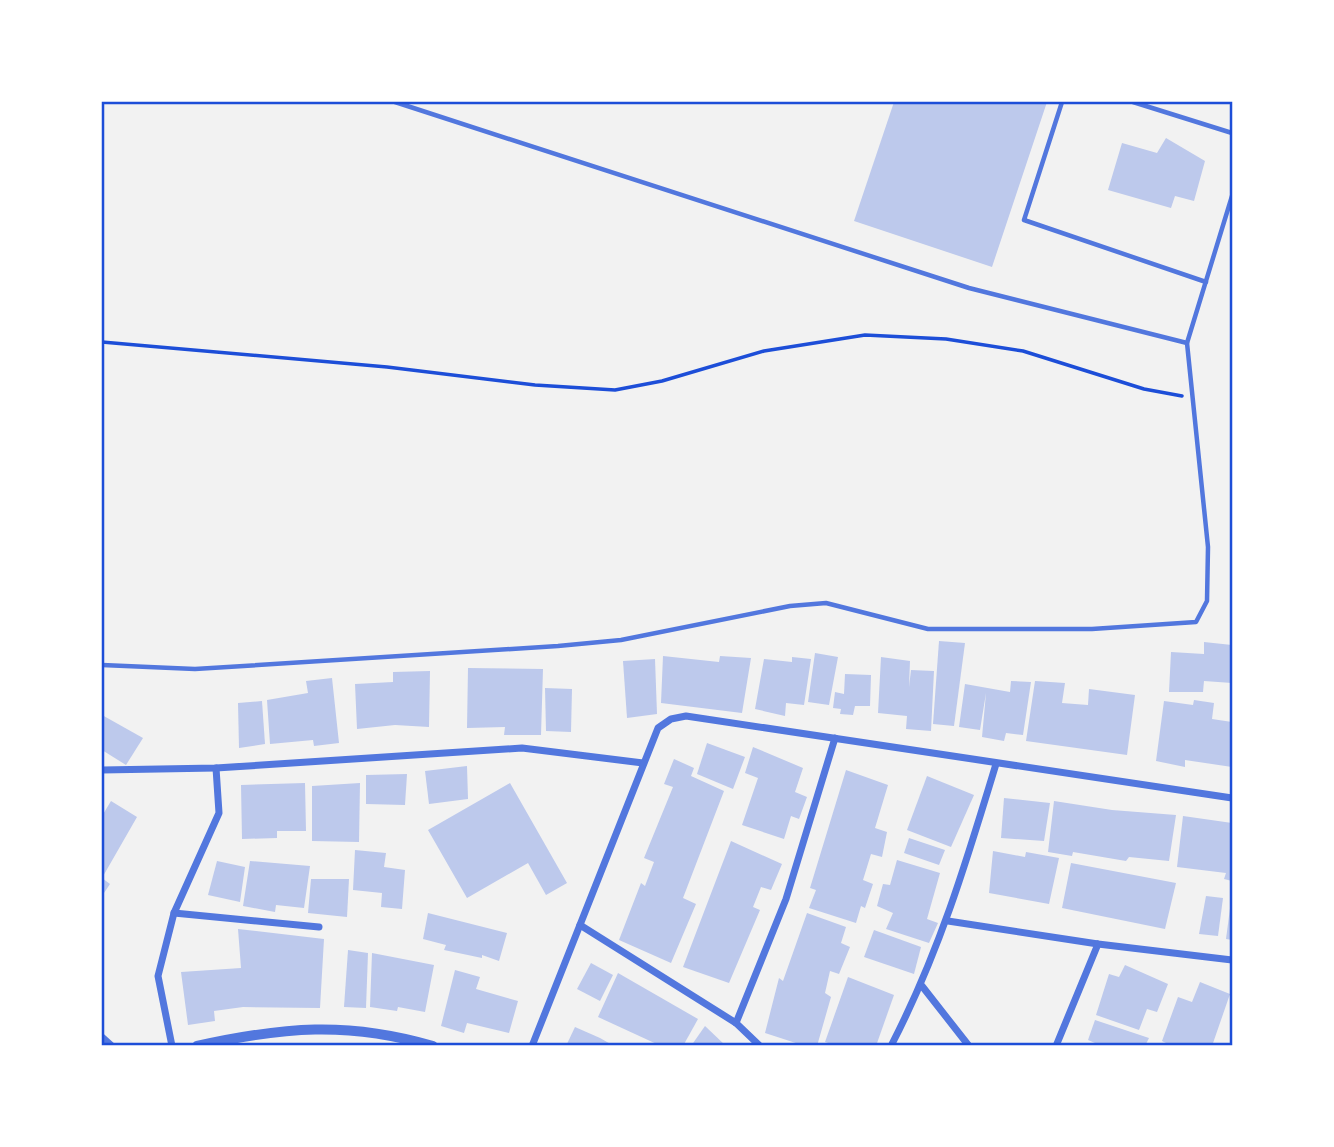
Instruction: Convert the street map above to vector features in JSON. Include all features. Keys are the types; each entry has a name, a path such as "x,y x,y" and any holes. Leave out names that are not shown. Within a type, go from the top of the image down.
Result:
{"street":[{"path":"532,1045 657,728 671,719 686,716 1233,798"},
{"path":"736,1023 786,899 835,738"},
{"path":"102,770 216,768 522,748 643,764"},
{"path":"891,1045 922,986 947,921 996,764"},
{"path":"172,1045 159,976 174,913 219,813 216,768"},
{"path":"174,913 319,928"},
{"path":"947,921 1098,944 1233,960"},
{"path":"580,925 736,1023 760,1045"},
{"path":"1056,1045 1098,944"},
{"path":"922,986 969,1045"},
{"path":"197,1045 252,1034 336,1027 404,1037 433,1045"},
{"path":"102,1037 112,1045"}],"lane":[{"path":"395,102 969,288 1187,343"},
{"path":"1062,102 1024,220 1206,282"},
{"path":"1133,102 1233,133"},
{"path":"102,665 195,669 571,645 621,640 790,606 826,603 928,629 1092,629 1196,622 1207,601 1208,547 1187,343 1233,196"}],"path":[{"path":"102,342 387,367 535,385 615,390 662,381 764,351 865,335 933,338 1023,351 1144,389 1194,399"}],"building":[{"path":"894,102 1047,102 992,267 854,221"},
{"path":"1166,138 1205,161 1194,201 1175,196 1171,208 1108,190 1122,143 1157,153"},
{"path":"939,641 965,643 954,726 933,724"},
{"path":"1204,642 1232,645 1232,683 1204,681 1203,692 1169,692 1171,652 1204,654"},
{"path":"815,653 838,657 829,705 808,702"},
{"path":"663,656 719,662 720,656 751,658 742,713 661,703"},
{"path":"792,657 811,659 804,705 786,703 785,716 755,709 764,659 792,662"},
{"path":"881,657 910,661 909,687 911,670 934,671 931,731 906,729 907,716 878,713"},
{"path":"655,659 657,714 627,718 623,661"},
{"path":"468,668 543,669 541,735 504,735 505,727 467,728"},
{"path":"430,671 429,727 395,725 357,729 355,684 393,682 393,672"},
{"path":"845,674 871,675 870,706 855,706 853,715 840,714 841,709 833,708 835,692 844,694"},
{"path":"332,678 339,743 314,746 313,740 270,744 267,700 308,693 306,681"},
{"path":"1011,681 1031,682 1023,735 1006,733 1004,741 982,737 986,693 980,730 959,727 965,684 1010,692"},
{"path":"1035,681 1065,683 1062,703 1088,705 1089,689 1135,695 1127,755 1026,741"},
{"path":"545,688 572,689 571,732 546,731"},
{"path":"1194,700 1214,703 1212,719 1232,722 1232,767 1185,760 1185,767 1156,761 1164,701 1193,705"},
{"path":"262,701 265,744 239,748 238,703"},
{"path":"102,715 143,738 126,765 102,750"},
{"path":"707,743 745,757 733,789 697,774"},
{"path":"753,747 803,768 795,792 807,797 799,819 791,816 784,839 742,825 758,778 745,773"},
{"path":"674,759 694,768 691,776 724,791 683,898 696,904 671,963 619,940 641,883 645,886 654,862 644,858 673,787 664,784"},
{"path":"467,766 468,799 429,804 425,771"},
{"path":"846,770 888,785 875,828 887,832 882,857 871,854 863,880 873,884 865,908 861,906 856,923 809,908 816,890 810,888"},
{"path":"407,774 405,805 366,804 366,775"},
{"path":"927,776 974,795 951,847 907,830"},
{"path":"305,783 306,831 277,831 277,838 242,839 241,785"},
{"path":"360,783 359,842 312,841 312,786"},
{"path":"510,783 567,883 546,895 528,863 467,898 428,830"},
{"path":"1004,798 1050,803 1044,841 1001,838"},
{"path":"111,801 137,817 102,878 102,816"},
{"path":"1054,801 1112,810 1176,815 1169,861 1129,857 1126,861 1073,852 1072,856 1048,852"},
{"path":"1183,816 1232,823 1232,881 1224,879 1226,873 1177,867"},
{"path":"909,838 945,850 939,865 904,853"},
{"path":"731,841 782,864 771,890 761,887 753,907 760,910 729,983 683,967"},
{"path":"355,850 386,853 384,867 405,870 402,909 381,907 382,893 353,890"},
{"path":"993,851 1025,857 1026,852 1059,858 1049,904 989,893"},
{"path":"897,860 940,873 927,919 938,923 929,943 886,929 893,913 877,906 883,884 890,885"},
{"path":"217,861 245,867 240,902 208,895"},
{"path":"250,861 310,866 304,908 276,905 275,912 243,906"},
{"path":"1071,863 1176,883 1165,929 1062,908"},
{"path":"102,878 110,884 102,896"},
{"path":"311,879 349,879 347,917 308,913"},
{"path":"1206,896 1223,898 1218,936 1199,934"},
{"path":"1232,901 1232,940 1226,939"},
{"path":"428,913 507,933 499,961 482,955 482,958 444,950 446,945 423,939"},
{"path":"807,913 846,927 841,943 850,947 839,974 830,971 825,993 831,997 817,1046 805,1046 765,1033 779,978 783,981"},
{"path":"238,929 324,939 320,1008 243,1007 214,1011 215,1021 188,1025 181,972 241,968"},
{"path":"874,930 921,947 914,974 864,957"},
{"path":"348,950 368,953 366,1008 344,1007"},
{"path":"372,953 434,965 425,1012 398,1007 397,1011 370,1007"},
{"path":"591,963 613,975 600,1001 577,989"},
{"path":"1125,965 1168,984 1157,1012 1147,1009 1139,1030 1096,1015 1109,974 1119,977"},
{"path":"455,970 480,977 476,989 518,1001 509,1033 467,1023 464,1033 441,1026"},
{"path":"618,973 698,1019 683,1046 661,1046 598,1017"},
{"path":"848,977 894,995 876,1046 838,1046 825,1042"},
{"path":"1200,982 1230,994 1212,1046 1172,1046 1162,1041 1178,997 1192,1002"},
{"path":"1095,1020 1149,1038 1145,1046 1102,1046 1088,1040"},
{"path":"705,1026 726,1046 691,1046"},
{"path":"575,1027 600,1038 614,1046 566,1046"}]}
